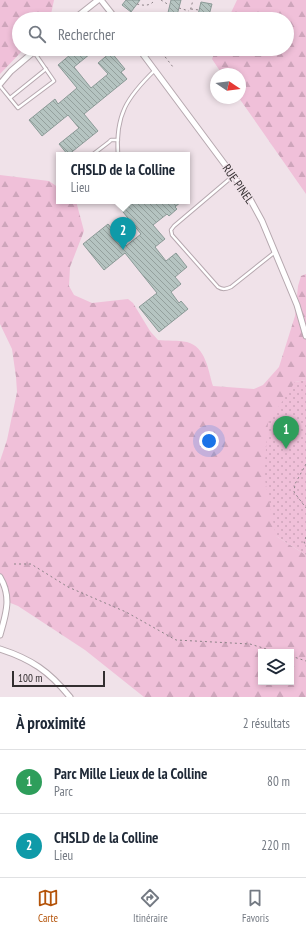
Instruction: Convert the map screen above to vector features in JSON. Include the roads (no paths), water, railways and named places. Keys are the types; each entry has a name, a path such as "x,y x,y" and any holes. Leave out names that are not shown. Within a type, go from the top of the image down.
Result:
{"street":[{"path":"84,12 100,0 110,12"},
{"path":"0,85 11,71 28,56"},
{"name":"RUE PINEL","path":"144,56 249,197 259,214 297,305 306,336"},
{"path":"0,577 5,586 8,602 0,635"},
{"path":"0,648 20,655 33,662 63,687 70,697"}],"lane":[{"path":"0,85 18,108 54,81 38,56"},
{"path":"10,98 46,69"},
{"path":"118,152 118,140 122,115 129,98 136,88 155,70"},
{"path":"96,152 111,140 118,140"},
{"path":"233,175 174,226 171,230 172,236 218,287 222,289 226,289 231,286 275,252"}],"place":[{"name":"CHSLD de la Colline","path":"123,250"},
{"name":"Parc Mille Lieux de la Colline","path":"286,449"}]}
